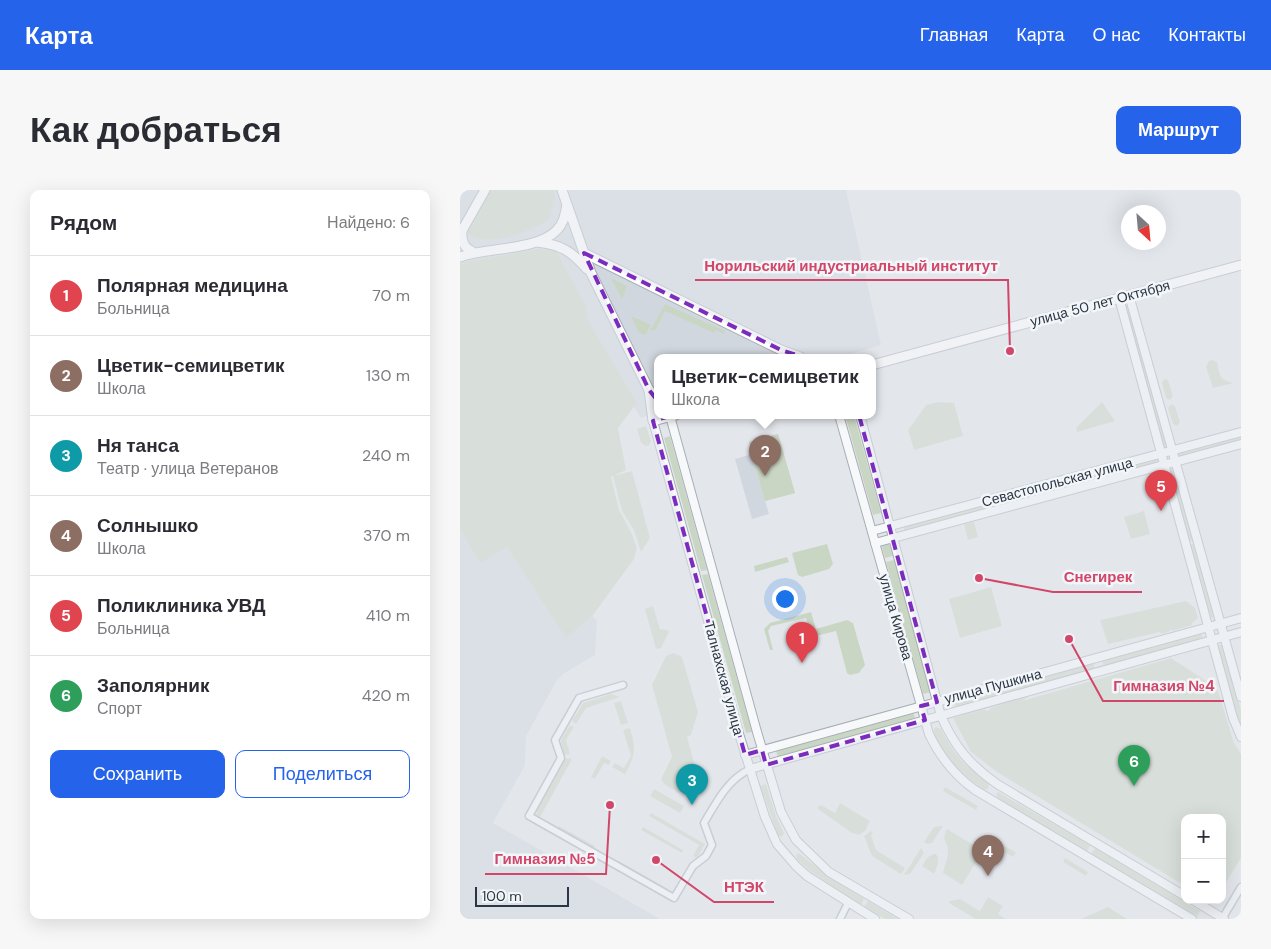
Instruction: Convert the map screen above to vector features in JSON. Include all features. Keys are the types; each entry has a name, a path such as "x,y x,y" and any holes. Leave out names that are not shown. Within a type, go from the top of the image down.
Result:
{"main road":[{"path":"475,253 466,248 462,241 461,232 485,190"},
{"name":"Талнахская улица","path":"562,190 591,273 649,390 654,396"},
{"path":"460,257 536,242 556,231 565,217 567,205"},
{"path":"536,242 550,244 567,250 591,273"},
{"path":"584,253 784,354"},
{"name":"улица 50 лет Октября","path":"876,364 1241,265"},
{"name":"Талнахская улица","path":"649,390 654,421"},
{"path":"654,421 660,419"}],"street":[{"path":"1129,296 1241,697"},
{"path":"1119,298 1233,718 1241,737"},
{"name":"Талнахская улица","path":"673,419 766,765 781,812 796,840 829,872 909,919"},
{"name":"улица Кирова","path":"840,419 925,720 933,742 951,770 988,799 1192,919"},
{"name":"улица Кирова","path":"861,419 941,716 953,740 966,758 997,784 1181,894"},
{"name":"Талнахская улица","path":"654,421 745,755 765,817 782,851 807,876 875,919"},
{"name":"Севастопольская улица","path":"872,531 1241,432"},
{"name":"Севастопольская улица","path":"875,543 1241,444"},
{"path":"1052,483 1054,494"},
{"path":"1003,496 1006,507"},
{"name":"улица Пушкина","path":"745,755 1241,618"},
{"name":"улица Пушкина","path":"750,769 1241,632"},
{"path":"623,686 579,698 554,740 561,758 529,816 674,898 692,866 706,856 712,845 704,823 726,787 742,773 750,769"},
{"path":"988,799 997,784"},
{"path":"782,851 796,840"},
{"path":"1199,904 1223,919 1241,887"},
{"path":"840,919 848,903"}],"highlighted area":[{"path":"584,253 781,350 847,371 937,702 921,706 925,720 766,765 762,750 745,755 653,421 670,416 649,390"}],"shaded area":[{"path":"460,190 846,190 881,345 850,354 654,354 654,414 641,418 543,264 460,280"},
{"path":"778,434 795,493 765,501 769,514 752,519 735,459 752,454 749,442"},
{"path":"460,519 522,531 597,621 595,655 563,674 557,680 526,736 525,765 493,823 660,919 460,919"}],"green space":[{"path":"491,190 553,190 555,195 550,218 522,233 498,239 486,240 476,238 468,234 467,227"},
{"path":"539,249 556,251 586,306 587,319 637,403 618,428 626,470 614,476 632,471 650,538 641,552 634,530 622,511 613,476 611,477 619,510 637,548 634,559 593,615 566,638 507,547 480,563 460,529 460,265 466,262"},
{"path":"611,278 627,286 622,300"},
{"path":"665,304 725,331 724,334 716,330 714,333 665,311 656,329 650,331"},
{"path":"1126,305 1128,306 1167,444 1165,447 1162,445"},
{"path":"631,316 651,325 645,335 639,333"},
{"path":"1209,361 1217,362 1219,374 1222,378 1234,383 1213,388 1206,367"},
{"path":"1164,379 1168,380 1173,396 1170,400 1166,398 1162,383"},
{"path":"938,402 954,403 963,436 914,450 908,430 926,405"},
{"path":"1102,402 1115,421 1077,432 1076,428"},
{"path":"1171,404 1175,406 1180,422 1177,426 1173,424 1168,408"},
{"path":"846,419 855,419 881,513 873,515"},
{"path":"646,426 651,441 646,446 641,443 637,429"},
{"path":"778,434 795,493 765,501 749,442"},
{"path":"670,436 707,570 701,571 664,438"},
{"path":"1241,436 1241,441 1178,456 1179,452"},
{"path":"1155,458 1158,460 1157,463 1058,490 1056,485"},
{"path":"1171,468 1174,470 1194,540 1189,541 1169,471"},
{"path":"1001,500 1003,505 904,530 904,526"},
{"path":"1144,511 1150,534 1131,539 1124,517"},
{"path":"974,522 978,537 968,540 964,524"},
{"path":"884,543 890,545 893,556 885,558 882,547"},
{"path":"1195,543 1215,615 1213,618 1210,616 1190,545"},
{"path":"827,544 833,564 829,569 802,577 798,575 792,553"},
{"path":"787,557 789,562 755,572 754,566"},
{"path":"894,560 931,692 923,694 886,562"},
{"path":"708,574 752,732 746,733 702,575"},
{"path":"991,587 1002,626 960,638 949,599"},
{"path":"1186,601 1195,608 1198,618 1191,624 1193,625 1172,631 1170,629 1170,631 1162,634 1160,632 1108,644 1100,620"},
{"path":"653,606 660,629 668,630 669,632 661,648 656,649 645,609"},
{"path":"811,612 816,629 847,620 853,623 865,665 859,673 850,675 847,673 836,631 812,637 806,618 771,626 768,631 773,650 770,650 764,629 770,623"},
{"path":"1201,632 1203,639 1104,666 1102,660"},
{"path":"1219,645 1224,647 1241,710 1241,730 1217,647"},
{"path":"673,653 681,656 683,660 698,712 691,735 687,737 696,769 693,780 679,793 664,784 661,779 672,757 652,685 666,656"},
{"path":"1171,658 1217,688 1234,743 1241,754 1241,858 1226,882 1226,814 1181,814 1181,884 997,772 971,752 953,718 985,709 986,711 990,710 990,708 1031,695 1022,701"},
{"path":"1093,662 1095,669 956,707 954,701"},
{"path":"611,694 620,697 586,708 576,724 572,721 583,703"},
{"path":"621,701 628,723 621,725 614,703"},
{"path":"913,712 915,718 778,757 776,751"},
{"path":"570,725 574,727 566,740 570,754 564,755 561,740"},
{"path":"936,727 941,729 951,747 962,760 989,784 988,789 984,790 969,779 945,755 935,738 934,729"},
{"path":"630,728 634,751 625,774 612,767 615,763 624,768 631,756 623,730"},
{"path":"602,756 611,761 609,765 604,763 595,779 591,777"},
{"path":"571,758 539,819 536,817 537,810 565,759"},
{"path":"766,784 776,816 784,833 782,837 778,835 760,786"},
{"path":"945,787 978,806 976,810 943,791"},
{"path":"654,789 684,806 680,813 650,796"},
{"path":"998,792 1090,845 1087,851 998,798 996,794"},
{"path":"840,803 870,821 865,831 859,835 852,833 818,809 821,805 835,813"},
{"path":"651,813 705,844 697,858 693,856 699,845 649,816"},
{"path":"559,826 595,846 594,849 557,829"},
{"path":"943,826 932,843 927,844 924,842 934,827"},
{"path":"643,827 683,850 682,853 641,830"},
{"path":"947,829 972,844 996,843 1016,853 1013,857 998,849 984,849 962,885 943,873 948,853 944,836"},
{"path":"871,831 873,832 871,836 876,850 905,868 901,874 872,856 864,836"},
{"path":"921,848 924,853 910,874 904,875"},
{"path":"1095,848 1181,900 1181,904 1188,904 1200,911 1197,917 1091,854"},
{"path":"799,853 828,876 864,899 861,905 811,872 797,859 796,855"},
{"path":"936,854 938,861 934,874 922,866 928,857"},
{"path":"1065,858 1088,872 1086,876 1063,862"},
{"path":"619,861 668,889 667,891 618,863"},
{"path":"988,897 1003,906 998,914 1006,919 976,919 949,903 950,901 960,899 980,911"},
{"path":"868,901 898,919 885,919 864,907"},
{"path":"1108,907 1127,919 1081,919"}],"place":[{"name":"Норильский индустриальный институт","path":"1010,351"},
{"name":"Цветик-семицветик","path":"765,476"},
{"name":"Поликлиника УВД","path":"1161,511"},
{"name":"Снегирек","path":"979,578"},
{"name":"Гимназия №4","path":"1069,639"},
{"name":"Полярная медицина","path":"802,663"},
{"name":"Заполярник","path":"1134,786"},
{"name":"Гимназия №5","path":"610,805"},
{"name":"Ня танса","path":"692,805"},
{"name":"НТЭК","path":"656,860"},
{"name":"Солнышко","path":"988,876"}]}
